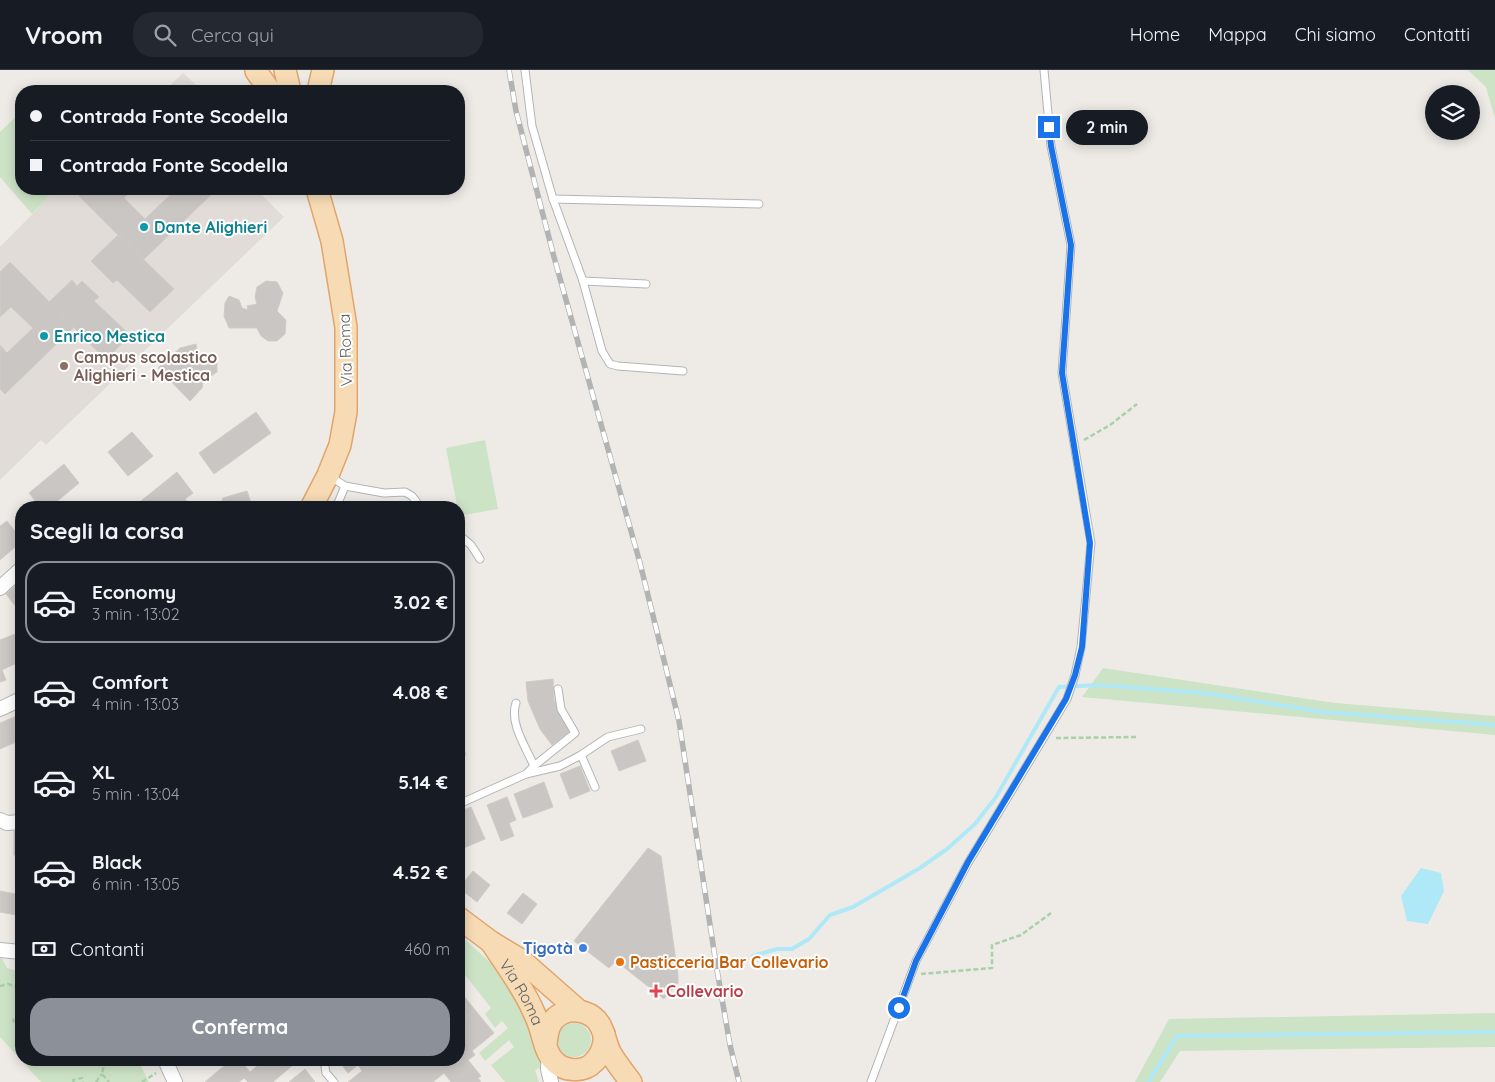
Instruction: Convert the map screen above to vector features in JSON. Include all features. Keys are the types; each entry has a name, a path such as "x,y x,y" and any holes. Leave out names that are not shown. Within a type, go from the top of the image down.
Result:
{"main road":[{"path":"254,70 265,85"},
{"path":"285,70 289,85"},
{"path":"319,85 323,70"},
{"name":"Via Roma","path":"317,501 337,480 340,445 346,412 346,327 332,241 320,195"},
{"name":"Via Roma","path":"465,922 491,942 521,960 579,1011"},
{"name":"Via Roma","path":"491,942 528,1001 539,1024 547,1049 554,1061 561,1066 582,1072 611,1070 630,1082"},
{"name":"Via Roma","path":"547,1049 547,1032 552,1022 564,1013 579,1011 587,1013 597,1020 610,1051 630,1082"},
{"path":"582,1072 601,1055 604,1034"}],"street":[{"path":"0,588 15,574"},
{"path":"0,709 15,702"},
{"path":"0,820 7,823 15,822"},
{"path":"0,950 15,951"},
{"path":"547,1049 551,1082"},
{"path":"170,1066 175,1082"}],"lane":[{"path":"525,70 532,126 553,199 583,281 602,352 610,364 618,366 683,371"},
{"path":"870,1082 916,961 968,862 1066,699 1075,675 1082,647 1090,543 1062,373 1071,245 1051,146 1044,70"},
{"path":"553,199 759,204"},
{"path":"583,281 646,284"},
{"path":"336,501 337,480 384,493 405,492 416,501"},
{"path":"465,540 471,545 480,560"},
{"path":"526,774 575,733 561,709 558,689"},
{"path":"516,703 513,710 515,722 534,766"},
{"path":"465,801 526,774 560,766 608,737 641,729"},
{"path":"581,755 595,787"},
{"path":"325,1066 326,1073 334,1082"}],"path":[{"path":"1074,446 1110,425 1137,404"},
{"path":"1044,738 1138,737"},
{"path":"912,975 992,968 992,945 1022,935 1051,913"},
{"path":"0,986 8,984 15,986"},
{"path":"96,1082 102,1074 104,1066"},
{"path":"102,1074 110,1082"},
{"path":"74,1082 73,1080 76,1078 82,1078 83,1082"}],"shaded area":[{"path":"183,73 196,85 170,85"},
{"name":"Campus scolastico Alighieri - Mestica","path":"51,195 262,195 284,217 46,445 41,440 0,480 0,247"}],"green space":[{"path":"1468,70 1495,70 1495,119 1486,87"},
{"path":"15,118 15,194 0,177 0,132"},
{"path":"16,195 51,195 32,214"},
{"path":"485,440 498,509 465,515 465,501 456,501 446,448"},
{"path":"1103,668 1335,703 1495,716 1495,735 1082,697"},
{"path":"465,939 506,979 533,1026 543,1067 535,1070 539,1082 505,1082 491,1065 514,1047 509,1040 485,1061 479,1053 508,1028 502,1021 495,1028 485,1014 491,1008 465,975"},
{"path":"0,958 2,958 7,968 15,970 15,1053 0,1037"},
{"path":"1495,1013 1495,1047 1180,1051 1160,1082 1135,1082 1169,1019"},
{"path":"574,1023 581,1024 586,1028 590,1033 590,1047 586,1052 581,1056 574,1057 567,1056 562,1052 558,1047 557,1040 558,1033 562,1028 567,1024"},
{"path":"26,1066 141,1066 149,1082 41,1082"}],"water":[{"path":"1421,868 1441,873 1444,891 1428,924 1407,921 1401,896"}],"building":[{"name":"Dante Alighieri","path":"127,195 124,198 145,219 170,195 211,195 143,260 79,196"},
{"path":"118,235 174,289 150,312 117,280 113,283 91,261"},
{"name":"Enrico Mestica","path":"10,262 74,327 5,394 0,389 0,345 7,353 33,328 11,307 0,317 0,272"},
{"path":"72,280 77,286 82,281 99,297 94,301 130,335 106,360 49,302"},
{"path":"266,281 277,282 283,293 277,311 286,320 285,334 277,341 268,341 261,336 257,328 229,328 224,316 225,303 229,296 239,300 242,308 248,310 247,306 257,304 255,297 257,287"},
{"path":"196,344 200,359 217,360 217,372 211,376 204,377 202,388 190,401 158,368 180,348"},
{"path":"256,412 271,433 214,474 199,453"},
{"path":"132,432 153,456 128,476 108,452"},
{"path":"64,464 79,483 57,501 35,501 29,493"},
{"path":"177,472 193,493 185,499 186,501 141,501"},
{"path":"247,491 250,501 222,501 223,498"},
{"path":"7,521 15,531 15,547 0,560 0,526"},
{"path":"15,586 15,605 6,594"},
{"path":"15,634 15,664 2,670 6,680 0,682 0,640"},
{"path":"553,679 554,700 572,730 552,745 540,729 528,701 526,682"},
{"path":"15,717 15,743 0,749 0,723"},
{"path":"638,740 646,761 619,771 611,751"},
{"path":"580,766 590,791 570,799 560,774"},
{"path":"544,782 553,807 523,818 514,794"},
{"path":"507,797 516,820 509,823 514,836 501,841 487,805"},
{"path":"471,807 485,839 465,847 465,810"},
{"path":"14,831 15,831 15,855"},
{"path":"648,848 661,856 678,975 678,983 664,999 616,961 609,968 574,941"},
{"path":"473,871 490,885 477,902 465,893 465,881"},
{"path":"0,891 15,894 15,915 0,912"},
{"path":"523,893 537,904 522,924 507,913"},
{"path":"465,998 475,1010 465,1018"},
{"path":"475,1010 494,1033 472,1051 475,1055 468,1060 481,1076 478,1078 481,1082 451,1082 444,1073 433,1082 348,1082 362,1071 359,1066 392,1066 394,1068 396,1066 465,1066 465,1018"},
{"path":"224,1066 245,1066 250,1072 257,1066 292,1066 273,1082 248,1082 244,1078 239,1082 205,1082"},
{"path":"343,1066 357,1066 348,1073"},
{"path":"305,1069 315,1082 289,1082"}],"waterway":[{"path":"753,956 777,949 792,949 809,939 830,915 853,907 920,868 947,849 975,824 996,797 1059,687 1100,685 1204,693 1323,712 1495,725"},
{"path":"1148,1082 1177,1036 1495,1032"}],"railway":[{"path":"509,70 516,111 554,257 640,563 679,721 716,964 730,1045 739,1082"}],"place":[{"name":"Dante Alighieri","path":"144,227"},
{"name":"Enrico Mestica","path":"44,336"},
{"name":"Campus scolastico Alighieri - Mestica","path":"64,366"},
{"name":"Tigotà","path":"583,948"},
{"name":"Pasticceria Bar Collevario","path":"620,962"},
{"name":"Collevario","path":"656,991"}],"route":[{"path":"899,1008 916,961 968,862 1066,699 1075,675 1082,647 1090,543 1062,373 1071,245 1051,146 1049,127"}]}
